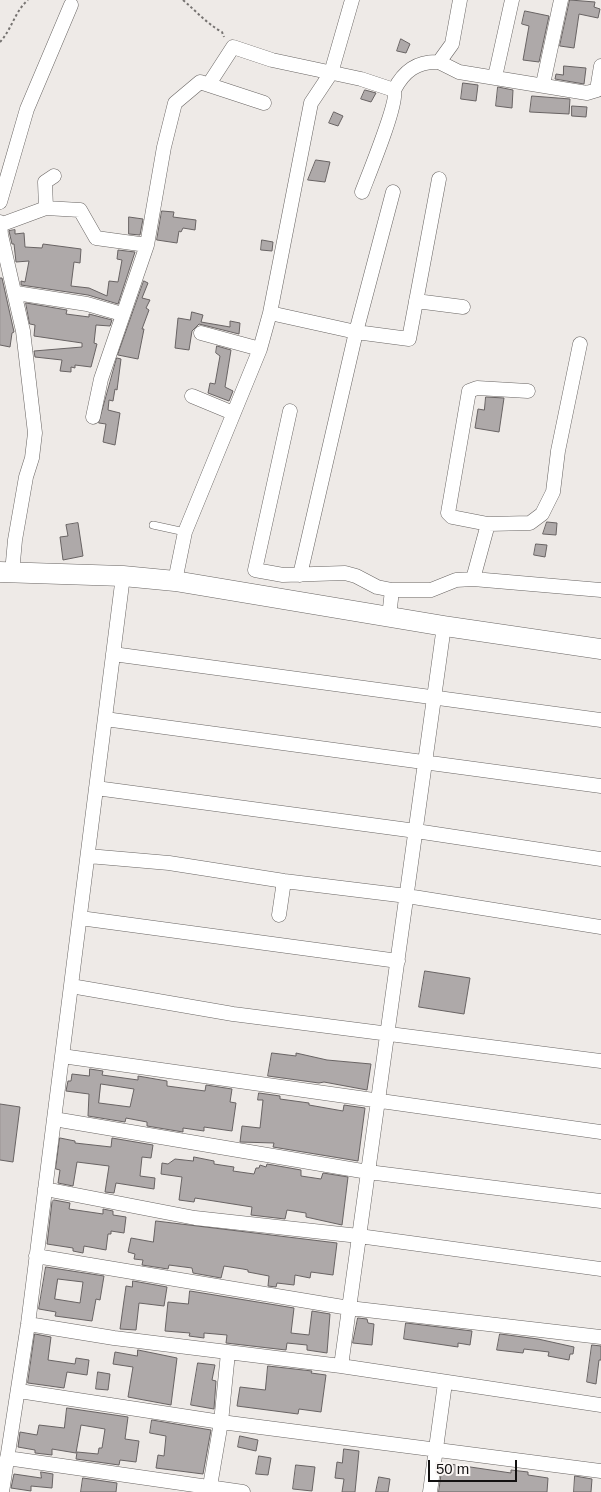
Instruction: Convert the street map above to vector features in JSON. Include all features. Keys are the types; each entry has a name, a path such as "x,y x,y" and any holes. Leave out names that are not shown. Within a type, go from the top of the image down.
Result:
{"street":[{"path":"175,581 185,532 260,349 270,313 311,103 330,73 352,0"},
{"path":"439,62 452,44 460,0"},
{"path":"495,77 512,0"},
{"path":"542,84 561,0"},
{"path":"0,202 27,109 71,5"},
{"path":"209,84 230,51 233,48 238,48 272,60 361,79 394,90"},
{"path":"394,90 406,72 427,62 439,62 459,72 542,84 587,94 599,90 601,66"},
{"path":"92,417 101,379 147,245 164,147 175,103 194,85 200,82 264,103"},
{"path":"362,192 392,111 396,94 394,90"},
{"path":"46,208 45,182 54,176"},
{"path":"270,313 356,332 410,338 439,179"},
{"path":"300,575 356,332 393,192"},
{"path":"147,245 96,238 80,210 46,208 0,229 16,293 23,331 35,433 32,458 15,540 6,572 123,576 175,581 444,626 601,649"},
{"path":"16,293 71,301 122,314"},
{"path":"416,301 463,307"},
{"path":"201,333 260,349"},
{"path":"528,391 476,388 469,391 448,513 452,517 488,524 530,523 542,514 553,492 558,451 580,344"},
{"path":"192,396 233,413"},
{"path":"290,411 255,570 283,575 344,573 356,576 377,587 392,590 431,590 456,580 473,579 601,590"},
{"path":"473,579 488,524"},
{"path":"275,598 283,575"},
{"path":"2,1492 28,1324 123,576"},
{"path":"389,617 392,590"},
{"path":"341,1366 444,626"},
{"path":"113,654 601,720"},
{"path":"105,718 601,786"},
{"path":"96,788 416,831 601,859"},
{"path":"88,856 169,862 284,881 407,896 601,927"},
{"path":"279,915 284,881"},
{"path":"80,918 398,961"},
{"path":"71,986 233,1014 601,1060"},
{"path":"62,1056 601,1132"},
{"path":"54,1119 368,1172 601,1202"},
{"path":"45,1190 195,1218 359,1236 601,1269"},
{"path":"36,1256 349,1308 601,1337"},
{"path":"28,1324 228,1353 341,1366 601,1405"},
{"path":"210,1490 221,1422 228,1353"},
{"path":"430,1492 445,1383"},
{"path":"19,1391 221,1422 601,1471"},
{"path":"7,1458 210,1490 243,1492"}],"lane":[{"path":"153,524 185,532"}],"path":[{"path":"0,42 8,31 17,11 28,0"},
{"path":"183,0 202,16 205,23 222,32 230,51"}],"building":[{"path":"570,0 595,2 594,7 600,9 598,18 579,14 574,48 560,46"},
{"path":"525,11 549,16 539,62 523,60 529,26 522,24"},
{"path":"401,39 410,44 406,53 397,51"},
{"path":"564,66 586,68 584,84 555,79 556,74 563,75"},
{"path":"463,83 478,85 476,101 461,99"},
{"path":"498,87 513,90 512,108 496,106"},
{"path":"365,90 376,93 371,102 361,99"},
{"path":"532,96 570,99 569,114 530,112"},
{"path":"572,106 587,107 586,117 572,116"},
{"path":"334,112 343,116 338,126 329,123"},
{"path":"316,160 330,162 325,182 308,180"},
{"path":"162,211 174,212 173,217 196,220 195,230 183,228 181,232 179,231 177,243 157,240"},
{"path":"129,217 143,219 140,235 129,234"},
{"path":"15,230 15,234 24,233 25,247 42,248 43,244 81,249 80,263 74,262 71,286 89,288 107,296 109,281 118,282 122,260 117,259 118,250 135,252 118,304 88,295 21,285 21,281 25,282 29,261 16,262 14,244 12,244 9,231"},
{"path":"262,240 273,242 272,251 261,250"},
{"path":"0,278 2,278 14,332 12,333 10,347 0,345"},
{"path":"144,281 148,283 142,298 150,300 146,308 149,310 142,329 144,329 138,359 118,355"},
{"path":"26,303 67,310 66,314 89,317 89,314 112,320 110,326 96,325 94,343 97,344 91,367 75,365 75,368 71,367 71,372 60,371 62,360 35,357 34,351 82,347 82,343 34,336 35,325 30,324"},
{"path":"192,312 203,315 201,322 230,327 230,321 240,323 239,334 199,324 192,331 189,350 175,348 178,318 190,320"},
{"path":"217,346 231,350 225,387 233,391 229,401 208,393 210,383 215,384 220,356 216,353"},
{"path":"117,358 121,359 117,390 115,389 113,401 109,400 108,410 120,413 115,445 103,442 106,424 99,423"},
{"path":"486,397 504,398 499,432 475,428 478,409 484,410"},
{"path":"547,522 557,523 556,535 543,534"},
{"path":"78,523 83,556 63,560 60,537 68,536 66,525"},
{"path":"536,544 547,545 545,557 534,555"},
{"path":"425,971 470,978 464,1014 419,1007"},
{"path":"272,1053 296,1056 296,1053 327,1060 371,1064 367,1090 324,1082 319,1083 268,1076"},
{"path":"90,1069 103,1071 102,1075 138,1080 138,1076 167,1081 167,1086 205,1091 206,1085 232,1089 230,1102 236,1103 232,1131 204,1127 204,1131 183,1128 183,1132 147,1126 147,1122 126,1118 125,1122 88,1116 89,1094 66,1091 72,1074 89,1076","holes":["101,1084 134,1089 130,1107 99,1103"]},
{"path":"259,1093 343,1111 344,1105 365,1108 358,1161 273,1147 274,1143 240,1142 242,1126 260,1128 263,1100 258,1100"},
{"path":"0,1104 20,1107 13,1162 0,1160"},
{"path":"60,1138 75,1141 75,1143 111,1147 112,1138 153,1145 151,1158 142,1157 140,1176 155,1178 154,1189 116,1183 114,1193 105,1192 109,1166 77,1162 73,1186 58,1183 60,1170 56,1169"},
{"path":"194,1157 214,1161 214,1164 234,1167 233,1171 254,1174 256,1168 259,1168 260,1165 266,1167 267,1164 301,1170 301,1176 321,1179 323,1173 348,1177 342,1225 306,1217 306,1213 287,1210 285,1219 251,1215 252,1207 195,1198 194,1202 179,1200 182,1177 161,1174 162,1163 168,1164 175,1159 193,1161"},
{"path":"54,1200 70,1203 69,1209 103,1214 103,1209 113,1211 113,1215 126,1217 124,1233 111,1231 111,1234 108,1234 106,1250 84,1246 83,1253 73,1251 73,1248 47,1244 52,1202"},
{"path":"156,1221 337,1243 333,1275 311,1272 310,1278 295,1275 294,1285 277,1283 276,1287 268,1286 269,1276 248,1272 248,1270 243,1269 224,1266 221,1278 193,1273 192,1268 169,1265 168,1269 142,1265 143,1260 134,1259 135,1254 128,1252 131,1238 153,1242"},
{"path":"46,1267 104,1276 100,1300 96,1299 92,1321 55,1316 56,1312 39,1309","holes":["58,1279 83,1282 80,1303 55,1299"]},
{"path":"133,1281 167,1287 164,1306 139,1303 136,1330 120,1329 126,1286 132,1287"},
{"path":"190,1291 294,1308 291,1333 309,1335 312,1311 330,1314 327,1353 307,1350 307,1345 287,1343 286,1350 226,1343 227,1335 204,1333 204,1338 189,1336 190,1333 165,1331 168,1302 188,1304"},
{"path":"358,1318 367,1319 368,1323 374,1324 372,1345 353,1343"},
{"path":"406,1323 472,1331 470,1345 458,1343 458,1347 404,1339"},
{"path":"35,1334 51,1337 48,1360 75,1364 76,1358 89,1360 87,1375 67,1372 64,1388 28,1383"},
{"path":"500,1334 538,1339 574,1347 573,1354 570,1354 569,1360 548,1356 549,1352 524,1349 523,1353 497,1350"},
{"path":"592,1345 601,1346 601,1360 599,1360 596,1384 587,1382"},
{"path":"138,1350 177,1358 171,1405 128,1397 133,1367 113,1364 115,1352 137,1356"},
{"path":"198,1363 215,1365 212,1380 216,1381 214,1409 191,1405"},
{"path":"268,1366 312,1371 311,1373 326,1375 321,1412 299,1409 298,1414 237,1406 240,1387 265,1390"},
{"path":"98,1372 110,1374 108,1390 96,1389"},
{"path":"67,1408 128,1417 125,1439 139,1441 136,1462 120,1460 119,1465 76,1459 77,1452 98,1454 99,1448 102,1448 105,1429 81,1425 76,1453 52,1449 52,1455 35,1453 35,1450 18,1447 20,1432 37,1435 39,1425 64,1428"},
{"path":"152,1420 211,1430 203,1474 156,1468 158,1455 164,1456 166,1436 150,1433"},
{"path":"240,1436 258,1440 256,1451 238,1447"},
{"path":"344,1449 359,1451 355,1492 342,1492 344,1479 335,1478 337,1462 342,1463"},
{"path":"259,1456 271,1458 268,1475 256,1474"},
{"path":"443,1463 511,1473 511,1470 528,1472 528,1475 548,1478 547,1492 439,1492"},
{"path":"296,1465 315,1467 312,1491 293,1489"},
{"path":"41,1472 53,1474 52,1488 31,1486 31,1491 11,1488 14,1474 41,1478"},
{"path":"575,1476 592,1479 591,1492 574,1492"},
{"path":"379,1477 390,1479 388,1492 376,1492"},
{"path":"83,1478 117,1483 116,1492 81,1492"}]}
